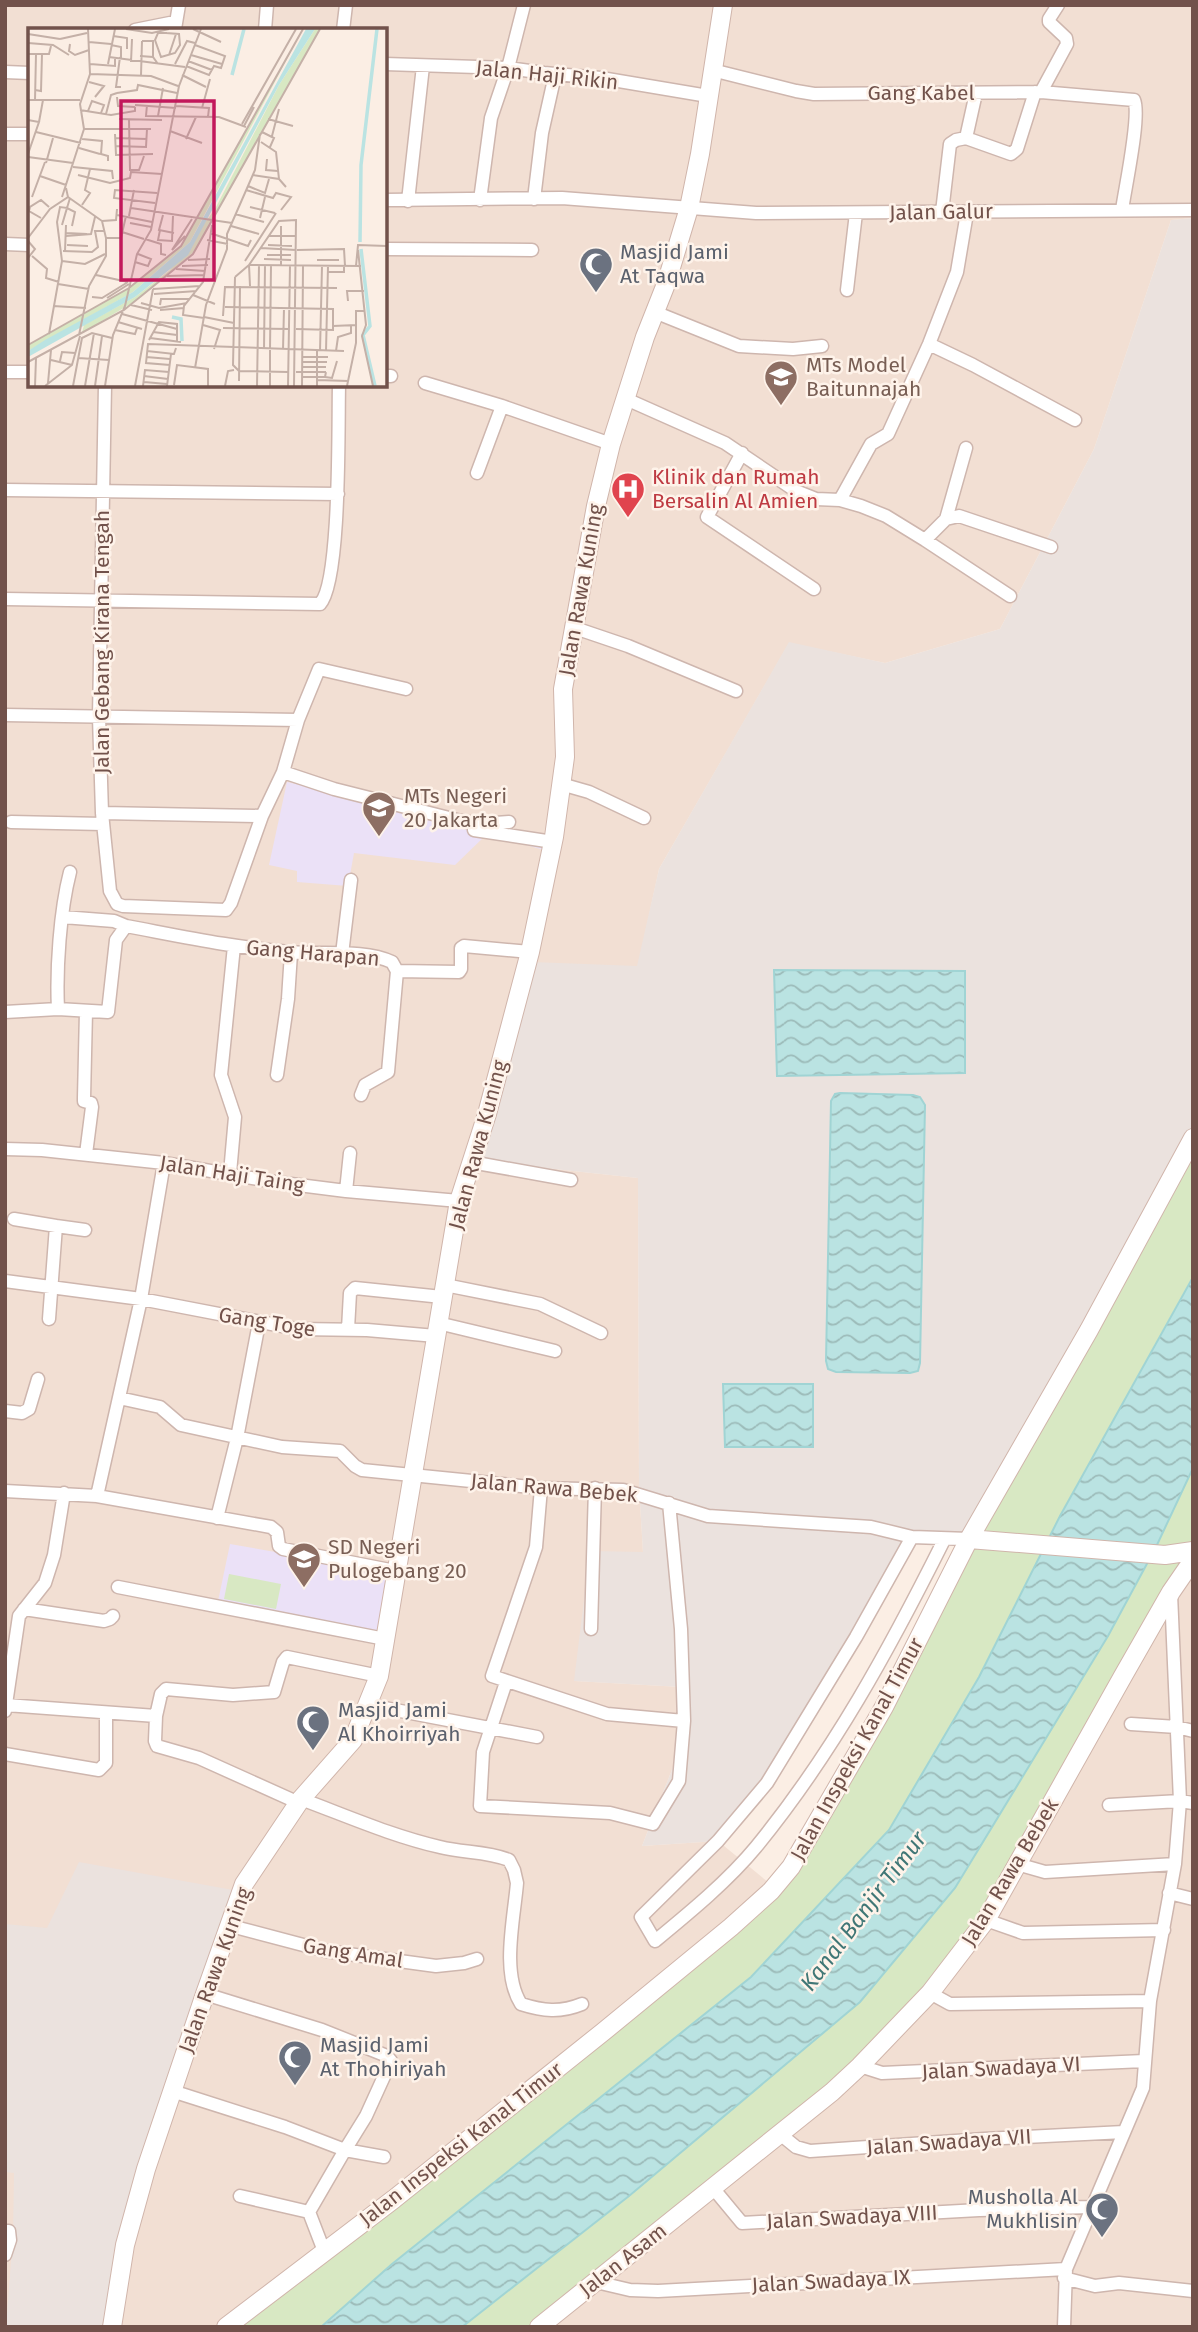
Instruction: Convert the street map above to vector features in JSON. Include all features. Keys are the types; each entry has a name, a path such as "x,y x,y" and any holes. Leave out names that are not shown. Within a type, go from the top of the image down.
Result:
{"street":[{"path":"155,28 175,26 179,5"},
{"path":"265,28 267,5"},
{"path":"343,28 346,5"},
{"path":"480,200 491,118 509,68 524,5"},
{"name":"Jalan Rawa Kuning","path":"112,2327 133,2212 244,1884 300,1801 354,1740 379,1676 458,1201 487,1114 530,952 553,842 565,757 563,689 572,627 601,484 611,443 645,337 657,313 689,208 723,5"},
{"path":"942,212 950,144 966,138 1004,153 1014,153 1038,92 1067,44 1066,38 1049,22 1058,5"},
{"name":"Jalan Haji Rikin","path":"387,64 509,68 601,78 708,96"},
{"path":"408,201 423,66"},
{"name":"Gang Kabel","path":"712,70 796,92 814,94 1038,92 1133,100 1136,109 1122,210"},
{"path":"5,72 27,71"},
{"path":"534,199 542,133 555,75"},
{"path":"966,138 976,93"},
{"path":"5,134 28,134"},
{"name":"Jalan Galur","path":"387,200 614,200 756,213 1193,210"},
{"path":"847,290 856,213"},
{"path":"840,500 871,444 888,434 929,344 953,288 967,213"},
{"path":"5,244 28,245"},
{"path":"387,249 532,250"},
{"path":"657,313 739,346 793,349 822,346"},
{"path":"929,344 1075,420"},
{"path":"5,372 28,372"},
{"path":"425,383 611,443"},
{"name":"Jalan Gebang Kirana Tengah","path":"105,387 100,717 102,818 113,898 117,904 123,906 226,910 231,903 262,816"},
{"path":"5,598 320,604 329,590 338,494 339,387"},
{"path":"626,399 701,431 742,453 796,491 816,499 852,502 886,516 1010,596"},
{"path":"477,473 502,407"},
{"path":"925,540 946,519 966,448"},
{"path":"742,453 707,517 814,589"},
{"path":"5,490 338,494"},
{"path":"946,519 959,516 1051,547"},
{"path":"572,627 628,646 736,691"},
{"path":"11,822 262,816 283,772 298,720 319,669 407,688"},
{"path":"5,715 298,720"},
{"path":"283,772 347,793 461,821 482,824 509,822"},
{"path":"561,784 589,792 644,818"},
{"path":"469,829 553,842"},
{"path":"58,1009 58,962 70,872"},
{"path":"342,954 351,880"},
{"name":"Gang Harapan","path":"63,917 114,921 125,926 234,946 291,953 342,954 390,961 397,971 459,972 461,948 464,946 530,952"},
{"path":"5,1012 58,1009 108,1011 116,940 125,926"},
{"path":"230,1173 235,1117 221,1074 234,946"},
{"path":"277,1075 288,999 291,953"},
{"path":"361,1095 365,1085 388,1070 397,971"},
{"path":"86,1011 83,1098 92,1104 86,1154"},
{"name":"Jalan Inspeksi Kanal Timur","path":"226,2327 394,2199 603,2032 731,1927 771,1891 791,1867 877,1719 969,1539 1089,1330 1193,1138"},
{"name":"Jalan Haji Taing","path":"5,1149 86,1154 346,1191 458,1201"},
{"path":"346,1191 350,1153"},
{"path":"471,1162 571,1180"},
{"path":"97,1496 141,1300 164,1163"},
{"path":"14,1219 85,1230"},
{"path":"49,1318 56,1226"},
{"name":"Gang Toge","path":"5,1282 141,1300 308,1330 437,1329 555,1351"},
{"path":"348,1329 350,1293 355,1288 443,1291 540,1304 601,1333"},
{"path":"217,1518 237,1438 259,1323"},
{"path":"5,1411 22,1413 29,1409 38,1379"},
{"name":"Jalan Rawa Bebek","path":"118,1398 160,1407 181,1425 282,1447 340,1451 362,1470 541,1488 623,1490 708,1516 871,1527 912,1537 1166,1555 1193,1550"},
{"path":"541,1488 536,1546 492,1673 494,1678 607,1714 684,1721"},
{"path":"591,1629 595,1488"},
{"path":"5,1490 97,1496 271,1527 277,1532 279,1546 283,1549 395,1571"},
{"path":"5,1711 17,1625 23,1609 45,1583 54,1555 64,1493"},
{"path":"506,1682 484,1752 480,1806 610,1813 653,1825 677,1787 684,1721 681,1629 669,1503"},
{"path":"912,1537 856,1637 767,1783 718,1841 641,1917 655,1941 690,1912 755,1849 830,1748 911,1606 944,1540"},
{"name":"Jalan Rawa Bebek","path":"710,2191 860,2066 930,1993 986,1920 1171,1592 1193,1560"},
{"path":"118,1587 385,1639"},
{"path":"1064,2327 1065,2273 1143,2088 1150,2001 1186,1802 1177,1727 1171,1592"},
{"path":"23,1609 104,1621 113,1616"},
{"path":"379,1676 287,1657 274,1692 233,1695 166,1689 161,1694 156,1716 155,1741 158,1746 200,1758 300,1801 415,1840 509,1860 517,1883 510,1968 514,1992 521,2004 542,2010 563,2010 582,2004"},
{"path":"6,1705 156,1716"},
{"path":"369,1705 537,1737"},
{"path":"5,1754 99,1770 106,1763 106,1713"},
{"path":"1131,1724 1177,1727 1193,1731"},
{"path":"1109,1805 1186,1802"},
{"path":"1017,1864 1045,1872 1175,1864"},
{"path":"1169,1894 1193,1899"},
{"path":"986,1920 1023,1933 1164,1930"},
{"name":"Gang Amal","path":"231,1926 326,1951 425,1965 448,1965 477,1959"},
{"path":"930,1993 950,2004 1150,2001"},
{"path":"205,1994 322,2030 390,2059 366,2116 309,2212"},
{"name":"Jalan Swadaya VI","path":"860,2066 882,2073 1144,2061"},
{"path":"172,2091 285,2127 345,2150 384,2158"},
{"name":"Jalan Swadaya VII","path":"780,2134 796,2147 810,2151 1124,2132"},
{"name":"Jalan Swadaya VIII","path":"710,2191 742,2223 979,2210 1091,2207"},
{"name":"Jalan Asam","path":"539,2327 710,2191"},
{"path":"240,2196 309,2212"},
{"path":"309,2212 324,2251"},
{"path":"5,2231 9,2231 10,2240 5,2255"},
{"name":"Jalan Swadaya IX","path":"596,2282 629,2290 658,2291 1065,2273 1095,2286 1119,2283 1193,2291"}],"shaded area":[{"path":"5,5 1193,5 1193,218 1171,220 1094,449 1000,629 885,663 789,643 659,869 638,966 472,1160 638,1178 639,1487 643,1552 575,1681 681,1687 675,1762 642,1846 718,1841 774,1887 226,2327 5,2327"},
{"path":"1193,218 1193,1136 969,1539 912,1537 799,1731 718,1841 642,1846 675,1762 681,1687 574,1681 590,1551 643,1552 639,1487 638,1178 471,1160 532,962 637,966 659,869 789,642 885,663 1000,629 1094,449 1171,220"},
{"name":"MTs Negeri 20 Jakarta","path":"287,782 546,843 544,850 487,834 455,865 354,853 348,886 297,882 297,871 269,865"},
{"name":"SD Negeri Pulogebang 20","path":"230,1544 389,1572 381,1635 217,1606"},
{"path":"1193,1560 1193,2327 539,2327"},
{"path":"79,1862 244,1892 235,1906 126,2210 105,2327 6,2327 13,2235 14,2173 5,2172 5,1924 47,1928"}],"green space":[{"path":"1193,1136 1193,1276 1060,1516 979,1677 889,1830 751,1977 392,2264 321,2327 226,2327 774,1887"},
{"path":"1193,1467 1193,1560 986,1920 860,2066 538,2327 462,2327 629,2196 860,2002 955,1887 1108,1636"},
{"path":"229,1574 281,1584 276,1609 224,1599"}],"water":[{"path":"774,970 965,971 965,1073 777,1076"},
{"path":"835,1094 913,1095 920,1097 925,1105 918,1371 836,1372 828,1369 831,1101"},
{"name":"Kanal Banjir Timur","path":"1193,1277 1193,1468 1156,1547 1108,1636 955,1888 860,2002 629,2196 462,2327 321,2327 392,2264 751,1977 889,1830 979,1677 1060,1516"},
{"path":"723,1384 813,1384 813,1447 725,1447"}],"place":[{"name":"Masjid Jami At Taqwa","path":"596,294"},
{"name":"MTs Model Baitunnajah","path":"781,407"},
{"name":"Klinik dan Rumah Bersalin Al Amien","path":"628,519"},
{"name":"MTs Negeri 20 Jakarta","path":"379,838"},
{"name":"SD Negeri Pulogebang 20","path":"304,1589"},
{"name":"Masjid Jami Al Khoirriyah","path":"313,1752"},
{"name":"Masjid Jami At Thohiriyah","path":"295,2087"},
{"name":"Musholla Al Mukhlisin","path":"1102,2239"}]}
